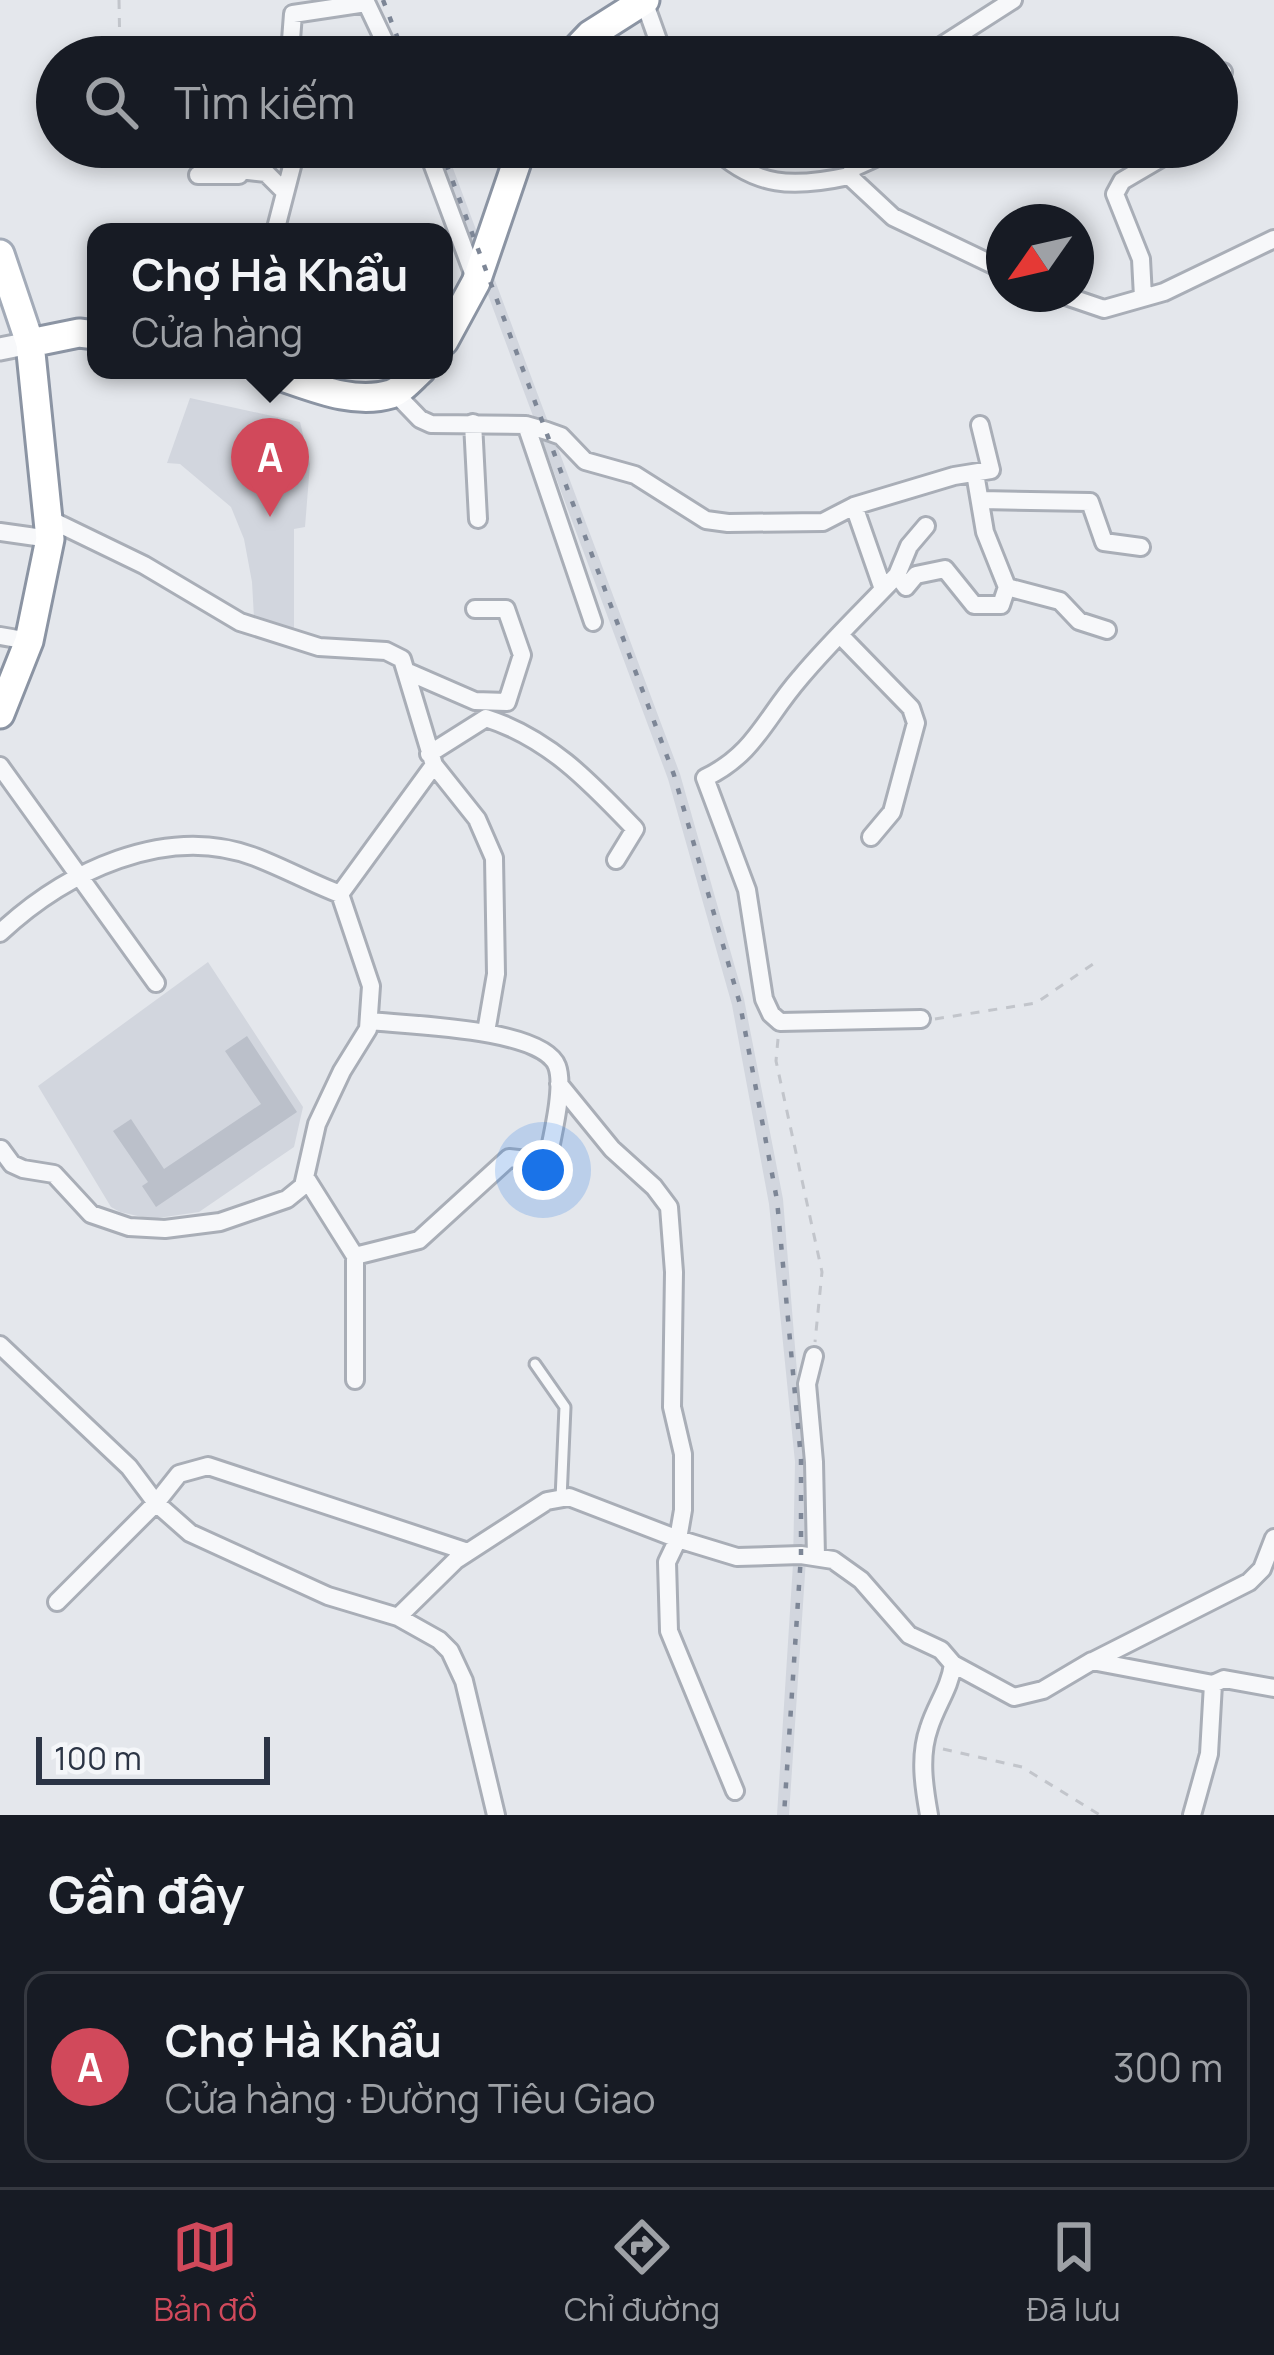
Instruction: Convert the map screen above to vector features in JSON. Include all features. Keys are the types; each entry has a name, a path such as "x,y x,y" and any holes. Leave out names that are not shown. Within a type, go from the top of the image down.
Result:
{"main road":[{"path":"588,36 644,0"},
{"path":"453,324 476,282 515,168"},
{"path":"0,254 30,343 49,529 29,641 0,714"},
{"path":"30,343 87,334"},
{"path":"290,379 361,397 395,393 411,379"}],"street":[{"path":"644,0 657,36"},
{"path":"956,36 1012,0"},
{"path":"291,36 293,14 365,2 382,36"},
{"path":"277,223 290,168"},
{"path":"434,168 476,282"},
{"path":"734,168 806,184 859,168"},
{"path":"850,172 853,168"},
{"path":"1143,296 1141,259 1114,194 1146,168"},
{"path":"198,175 238,175 240,170 266,173 283,190"},
{"path":"850,172 892,217 986,261"},
{"path":"1094,306 1104,309 1164,292 1274,239"},
{"path":"0,349 30,343"},
{"path":"395,393 431,424 526,425 561,436 575,455 634,475 706,520 728,524 823,522 854,506 991,470 980,425"},
{"path":"473,424 478,519"},
{"path":"526,425 592,622"},
{"path":"897,575 906,587 916,575 945,568 974,605 1001,605 1007,586 985,532 975,473"},
{"path":"981,500 1090,502 1104,542 1141,547"},
{"path":"854,506 884,589"},
{"path":"921,1019 780,1022 771,1014 764,999 747,890 705,778 746,752 797,680 897,575 909,546 926,526"},
{"path":"0,532 49,529 143,565 240,622 319,647 386,651 402,659 432,760 477,819 494,859 496,974 486,1032"},
{"path":"1007,586 1060,602 1079,621 1107,630"},
{"path":"406,671 476,701 507,701 522,655 506,609 475,609"},
{"path":"840,635 911,708 916,723 892,812 871,837"},
{"path":"0,636 29,641"},
{"path":"476,701 478,722"},
{"path":"340,894 432,760 486,718 518,728 565,760 635,829 616,860"},
{"path":"0,766 157,983"},
{"path":"0,932 79,875 162,848 198,844 254,856 340,894 371,986 369,1022 317,1124 306,1178 287,1199 220,1222 165,1229 129,1227 91,1214 54,1174 23,1169 1,1150"},
{"path":"355,1256 419,1240 509,1158 545,1170 559,1084 557,1064 548,1053 486,1032 369,1022"},
{"path":"559,1084 612,1149 669,1207 674,1272 672,1407 683,1454 683,1510 678,1539 667,1562 669,1631 734,1791"},
{"path":"306,1178 355,1256 355,1380"},
{"path":"0,1345 129,1467 156,1503 190,1534 328,1596 398,1617 439,1640 450,1651 464,1681 496,1815"},
{"path":"814,1356 807,1384 815,1557"},
{"path":"57,1602 179,1474 208,1466 468,1552"},
{"path":"398,1617 468,1552 547,1501 569,1497 737,1557 833,1561 861,1580 909,1635 1014,1697 1043,1690 1249,1582 1262,1569 1274,1538"},
{"path":"1092,1661 1213,1684 1224,1679 1274,1688"},
{"path":"929,1815 924,1784 926,1739 952,1679 953,1664"},
{"path":"1192,1815 1209,1754 1213,1684"}],"lane":[{"path":"535,1364 565,1407 561,1498"}],"path":[{"path":"119,0 120,36"},
{"path":"921,1019 1036,1003 1096,962"},
{"path":"780,1022 776,1061 822,1273 814,1356"},
{"path":"926,1739 951,1754 1022,1767 1100,1815"}],"shaded area":[{"path":"441,168 453,168 680,774 744,999 783,1199 804,1458 806,1559 789,1815 777,1815 795,1462 769,1204 732,1005 668,779"},
{"path":"190,398 300,422 310,464 305,527 294,529 294,632 254,618 244,539 231,507 180,464 167,463"},
{"path":"208,962 303,1107 294,1147 199,1212 151,1219 120,1212 111,1207 38,1086"}],"building":[{"path":"247,1036 297,1112 156,1207 142,1186 148,1182 113,1131 131,1119 164,1169 261,1104 225,1051"}],"railway":[{"path":"383,0 397,36"},
{"path":"448,168 674,775 740,1004 777,1200 801,1459 801,1555 784,1815"}],"place":[{"name":"Chợ Hà Khẩu","path":"270,517"}]}
